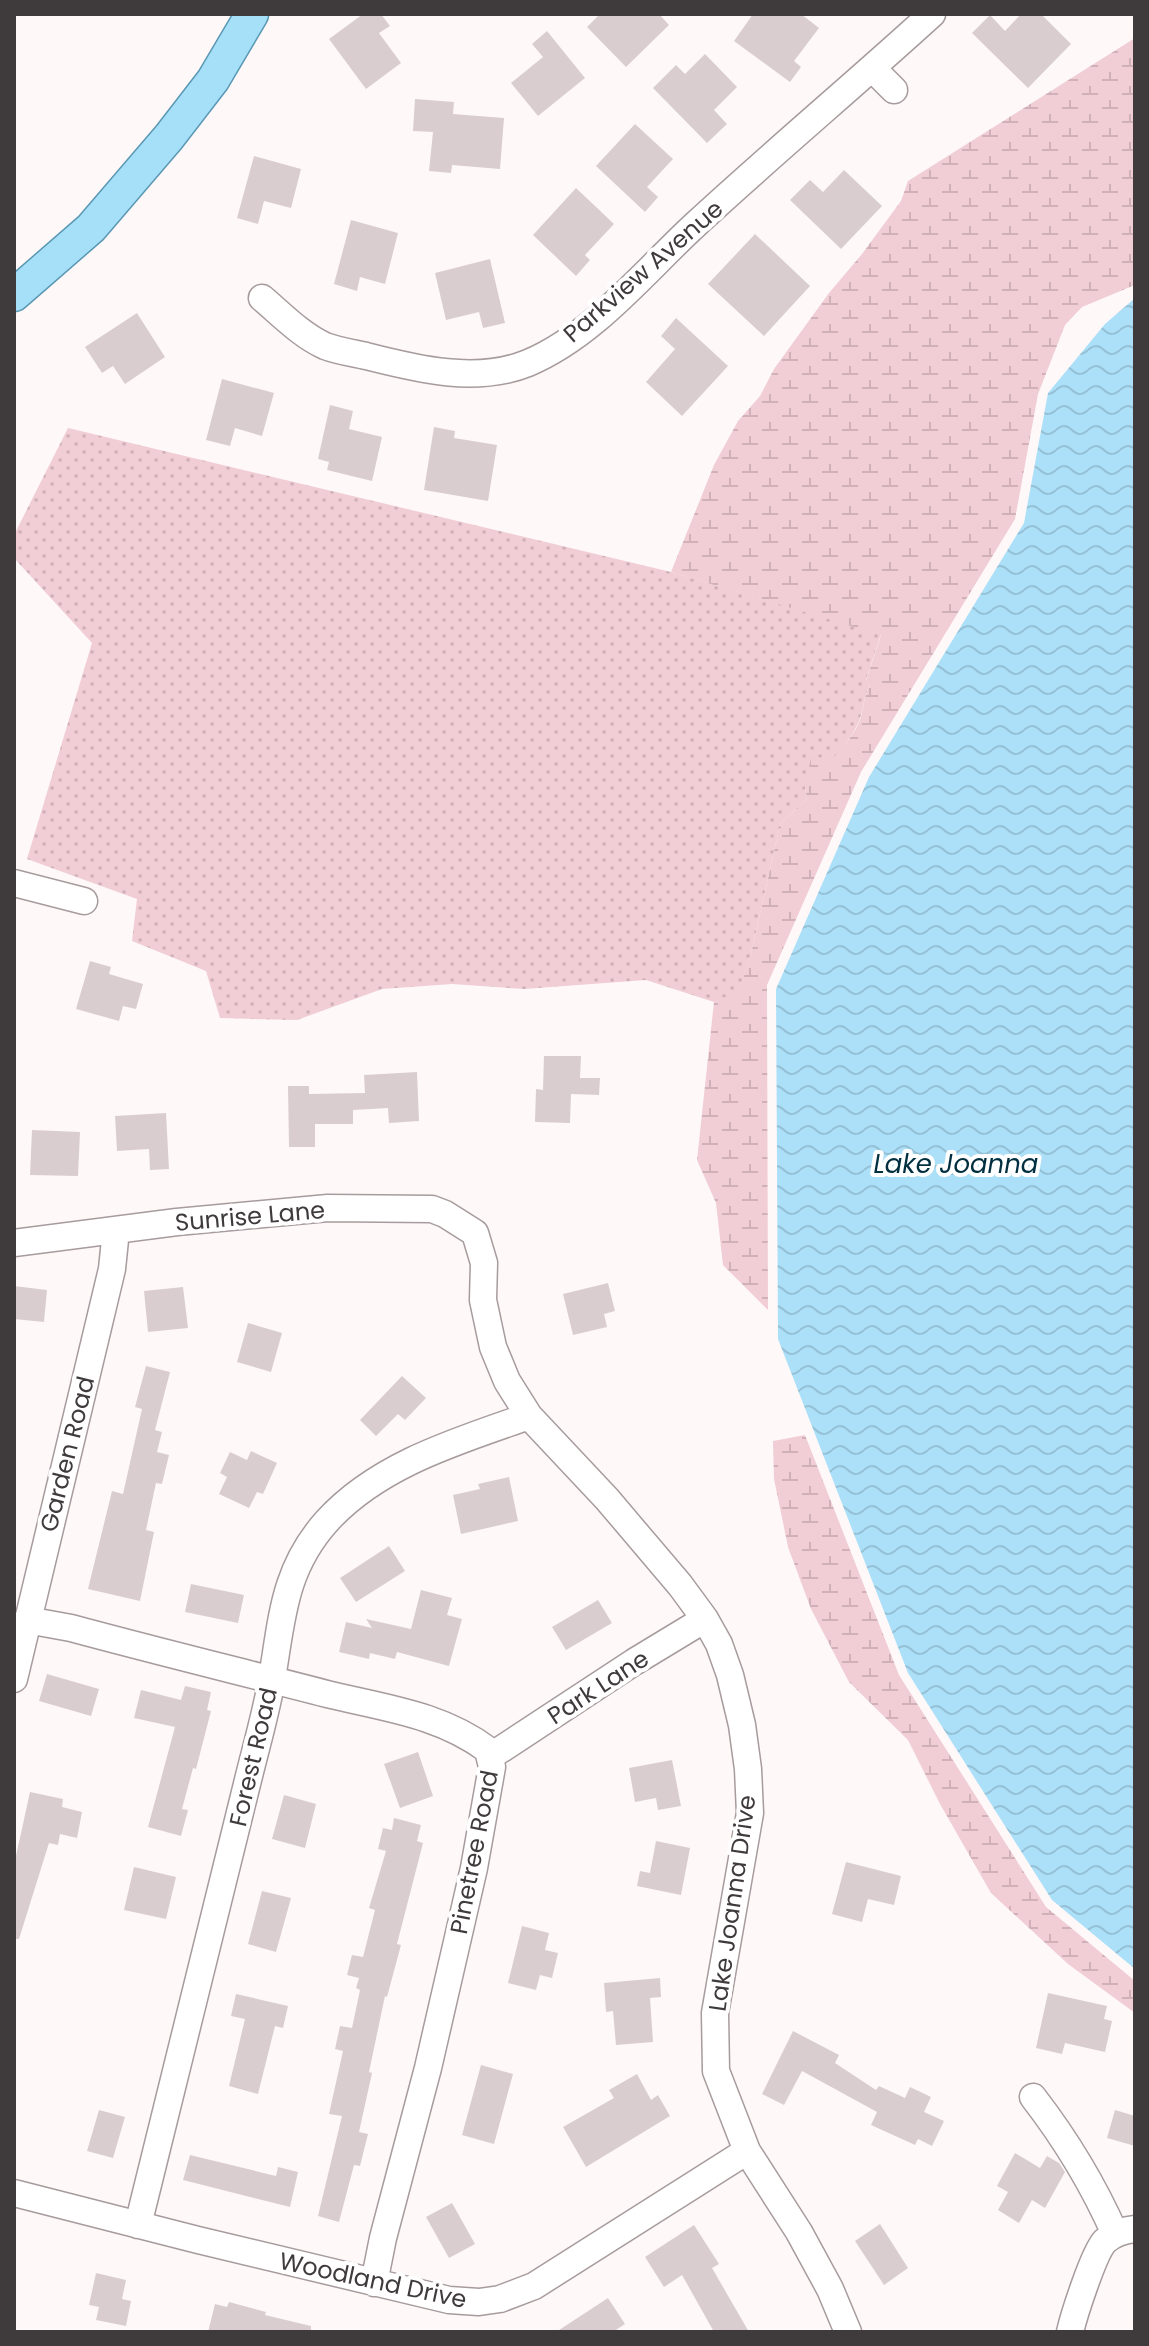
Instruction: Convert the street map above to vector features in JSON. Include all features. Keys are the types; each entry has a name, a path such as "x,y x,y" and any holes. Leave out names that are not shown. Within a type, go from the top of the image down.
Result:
{"main road":[{"path":"14,295 91,228 169,137 213,80 252,14"}],"street":[{"name":"Parkview Avenue","path":"262,298 305,334 327,346 380,360 439,371 478,373 528,362 561,344 595,319 932,14"},
{"path":"872,68 894,90"},
{"path":"14,883 84,901"},
{"name":"Sunrise Lane","path":"14,1243 328,1208 419,1207 445,1214 470,1228 477,1237"},
{"name":"Garden Road","path":"14,1679 112,1269 116,1230"},
{"name":"Lake Joanna Drive","path":"477,1237 483,1251 483,1300 493,1347 507,1381 529,1416 616,1509 680,1585 719,1644 730,1675 742,1725 750,1813 723,1959 714,2035 716,2071 747,2151 799,2232 830,2289 848,2332"},
{"name":"Forest Road","path":"138,2225 272,1680 285,1595 292,1574 326,1522 351,1497 378,1477 529,1416"},
{"name":"Park Lane","path":"491,1756 705,1619"},
{"name":"Pinetree Road","path":"27,1620 71,1628 272,1680 405,1710 445,1724 488,1750 492,1767 471,1883 374,2283"},
{"path":"1033,2097 1125,2232 1099,2248 1070,2332"},
{"name":"Woodland Drive","path":"14,2193 374,2283 449,2300 479,2302 500,2299 534,2286 747,2151"}],"green space":[{"path":"1135,38 1135,285 1082,307 1065,325 1038,394 1015,519 861,772 767,985 768,1310 723,1265 716,1203 697,1160 714,1002 739,991 751,954 779,829 782,828 780,824 807,799 805,787 811,758 834,757 856,728 870,685 866,681 881,635 671,572 714,465 738,421 760,396 774,369 829,293 901,201 908,181"},
{"path":"68,428 671,572 881,634 866,680 870,685 854,731 835,757 805,787 807,799 780,824 782,828 779,829 751,954 739,992 714,1002 646,980 524,989 452,984 382,989 297,1020 220,1018 206,971 132,941 137,899 27,859 92,643 14,558 14,535"},
{"path":"805,1435 899,1675 1046,1907 1135,1981 1135,2013 1068,1964 991,1893 908,1740 849,1682 811,1609 788,1547 774,1479 773,1441"}],"water":[{"name":"Lake Joanna","path":"1135,298 1135,1969 1052,1900 908,1673 778,1339 776,989 869,777 1024,523 1048,393 1105,324"}],"building":[{"path":"363,14 381,14 390,26 379,33 401,63 366,89 329,39"},
{"path":"600,14 659,14 669,25 626,67 587,27"},
{"path":"753,14 801,14 819,28 794,61 801,67 790,82 734,41"},
{"path":"1021,14 1041,14 1071,44 1028,88 972,33 990,15 1005,31"},
{"path":"547,31 585,78 538,116 511,83 543,57 532,44"},
{"path":"705,54 737,87 714,110 727,124 707,143 653,88 676,65 685,74"},
{"path":"415,99 454,102 453,114 504,118 500,169 452,165 451,173 429,171 433,132 413,131"},
{"path":"635,124 673,159 647,187 658,197 645,212 596,166"},
{"path":"254,156 301,169 291,208 264,201 258,224 237,218"},
{"path":"844,170 882,206 841,249 790,200 810,180 823,192"},
{"path":"576,188 614,224 585,255 590,260 576,276 533,235"},
{"path":"351,220 398,233 385,284 360,277 357,291 334,284"},
{"path":"755,234 810,286 764,336 708,284"},
{"path":"490,259 505,323 483,328 479,312 446,320 435,273"},
{"path":"137,313 165,357 125,384 113,366 102,373 85,347"},
{"path":"676,318 728,366 682,416 646,382 675,349 661,336"},
{"path":"222,379 274,393 262,436 235,428 230,446 206,440"},
{"path":"330,405 353,411 349,429 382,437 372,481 327,470 329,462 318,459"},
{"path":"434,427 455,431 454,438 497,445 488,501 424,490"},
{"path":"90,961 111,967 109,974 143,984 136,1009 123,1006 119,1021 76,1009"},
{"path":"544,1056 581,1056 580,1078 600,1078 599,1095 571,1094 570,1123 535,1122 536,1089 543,1090"},
{"path":"417,1072 419,1121 389,1123 388,1108 353,1110 353,1124 315,1124 315,1147 289,1147 288,1086 309,1086 309,1094 365,1093 364,1075"},
{"path":"166,1113 169,1169 150,1170 149,1149 117,1151 115,1116"},
{"path":"32,1130 80,1132 78,1176 30,1175"},
{"path":"608,1283 615,1311 604,1314 607,1327 573,1335 563,1294"},
{"path":"14,1286 47,1290 44,1322 14,1319"},
{"path":"183,1287 188,1328 148,1332 144,1291"},
{"path":"248,1323 282,1333 271,1372 237,1362"},
{"path":"146,1366 170,1372 155,1430 162,1432 157,1452 169,1455 162,1484 156,1483 146,1530 154,1532 140,1601 88,1589 112,1491 123,1494 142,1409 135,1407"},
{"path":"402,1376 426,1398 405,1420 398,1414 376,1436 360,1420"},
{"path":"251,1451 277,1463 263,1494 257,1492 249,1508 219,1494 227,1477 220,1473 230,1452 247,1460"},
{"path":"509,1477 518,1521 461,1534 453,1495 480,1489 478,1484"},
{"path":"389,1546 405,1571 356,1602 340,1578"},
{"path":"191,1584 244,1595 238,1623 185,1612"},
{"path":"421,1590 452,1598 447,1615 462,1619 449,1666 397,1652 395,1659 370,1653 369,1659 339,1652 346,1622 372,1628 366,1619 411,1629"},
{"path":"598,1600 612,1623 566,1650 552,1627"},
{"path":"47,1674 99,1689 91,1716 39,1701"},
{"path":"185,1686 211,1692 207,1710 211,1711 182,1809 188,1810 181,1836 148,1827 175,1727 134,1718 141,1690 181,1700"},
{"path":"418,1752 433,1796 400,1808 384,1764"},
{"path":"672,1760 681,1806 658,1810 656,1798 635,1802 629,1768"},
{"path":"30,1792 63,1799 62,1807 82,1812 77,1838 60,1834 58,1845 49,1843 19,1939 14,1939 14,1865"},
{"path":"284,1795 316,1804 305,1848 272,1839"},
{"path":"394,1818 421,1825 417,1841 423,1843 369,2072 372,2073 359,2132 368,2134 360,2166 354,2165 339,2222 318,2216 342,2116 329,2114 343,2051 335,2049 340,2026 352,2028 360,1990 356,1988 359,1978 347,1975 352,1955 363,1957 375,1910 369,1908 386,1851 378,1849 383,1828 392,1830"},
{"path":"656,1841 690,1848 681,1895 637,1886 640,1871 650,1873"},
{"path":"846,1862 901,1876 894,1905 868,1899 862,1922 832,1914"},
{"path":"134,1867 176,1877 166,1919 124,1910"},
{"path":"262,1891 291,1898 276,1952 248,1944"},
{"path":"522,1926 549,1933 545,1950 558,1953 552,1978 540,1975 536,1990 508,1983"},
{"path":"660,1978 661,1997 650,1998 653,2042 616,2045 613,2011 606,2012 604,1983"},
{"path":"1048,1993 1107,2006 1104,2019 1112,2021 1105,2052 1065,2043 1062,2054 1036,2048"},
{"path":"236,1994 288,2006 283,2028 275,2026 258,2094 229,2086 245,2019 231,2016"},
{"path":"793,2031 839,2055 835,2063 876,2090 879,2086 905,2098 910,2087 931,2097 924,2112 944,2121 932,2146 918,2139 915,2145 871,2125 877,2112 802,2071 784,2105 762,2094"},
{"path":"481,2065 513,2074 494,2144 462,2135"},
{"path":"637,2074 651,2100 658,2095 670,2116 586,2167 563,2127 614,2098 609,2090"},
{"path":"99,2110 125,2117 113,2158 87,2151"},
{"path":"1115,2110 1135,2116 1135,2146 1107,2138"},
{"path":"1015,2153 1040,2168 1047,2156 1059,2163 1065,2172 1045,2208 1032,2200 1019,2223 998,2210 1008,2192 997,2186"},
{"path":"190,2155 276,2176 278,2167 298,2172 290,2207 183,2180"},
{"path":"452,2203 475,2244 449,2258 426,2217"},
{"path":"880,2224 908,2268 884,2285 855,2241"},
{"path":"694,2225 719,2264 712,2268 749,2332 714,2332 682,2275 664,2287 645,2257"},
{"path":"96,2273 126,2280 122,2299 131,2301 126,2326 96,2320 99,2307 89,2305"},
{"path":"608,2298 625,2324 613,2332 556,2332"},
{"path":"229,2302 311,2326 311,2332 208,2332 215,2304 227,2307"}]}
